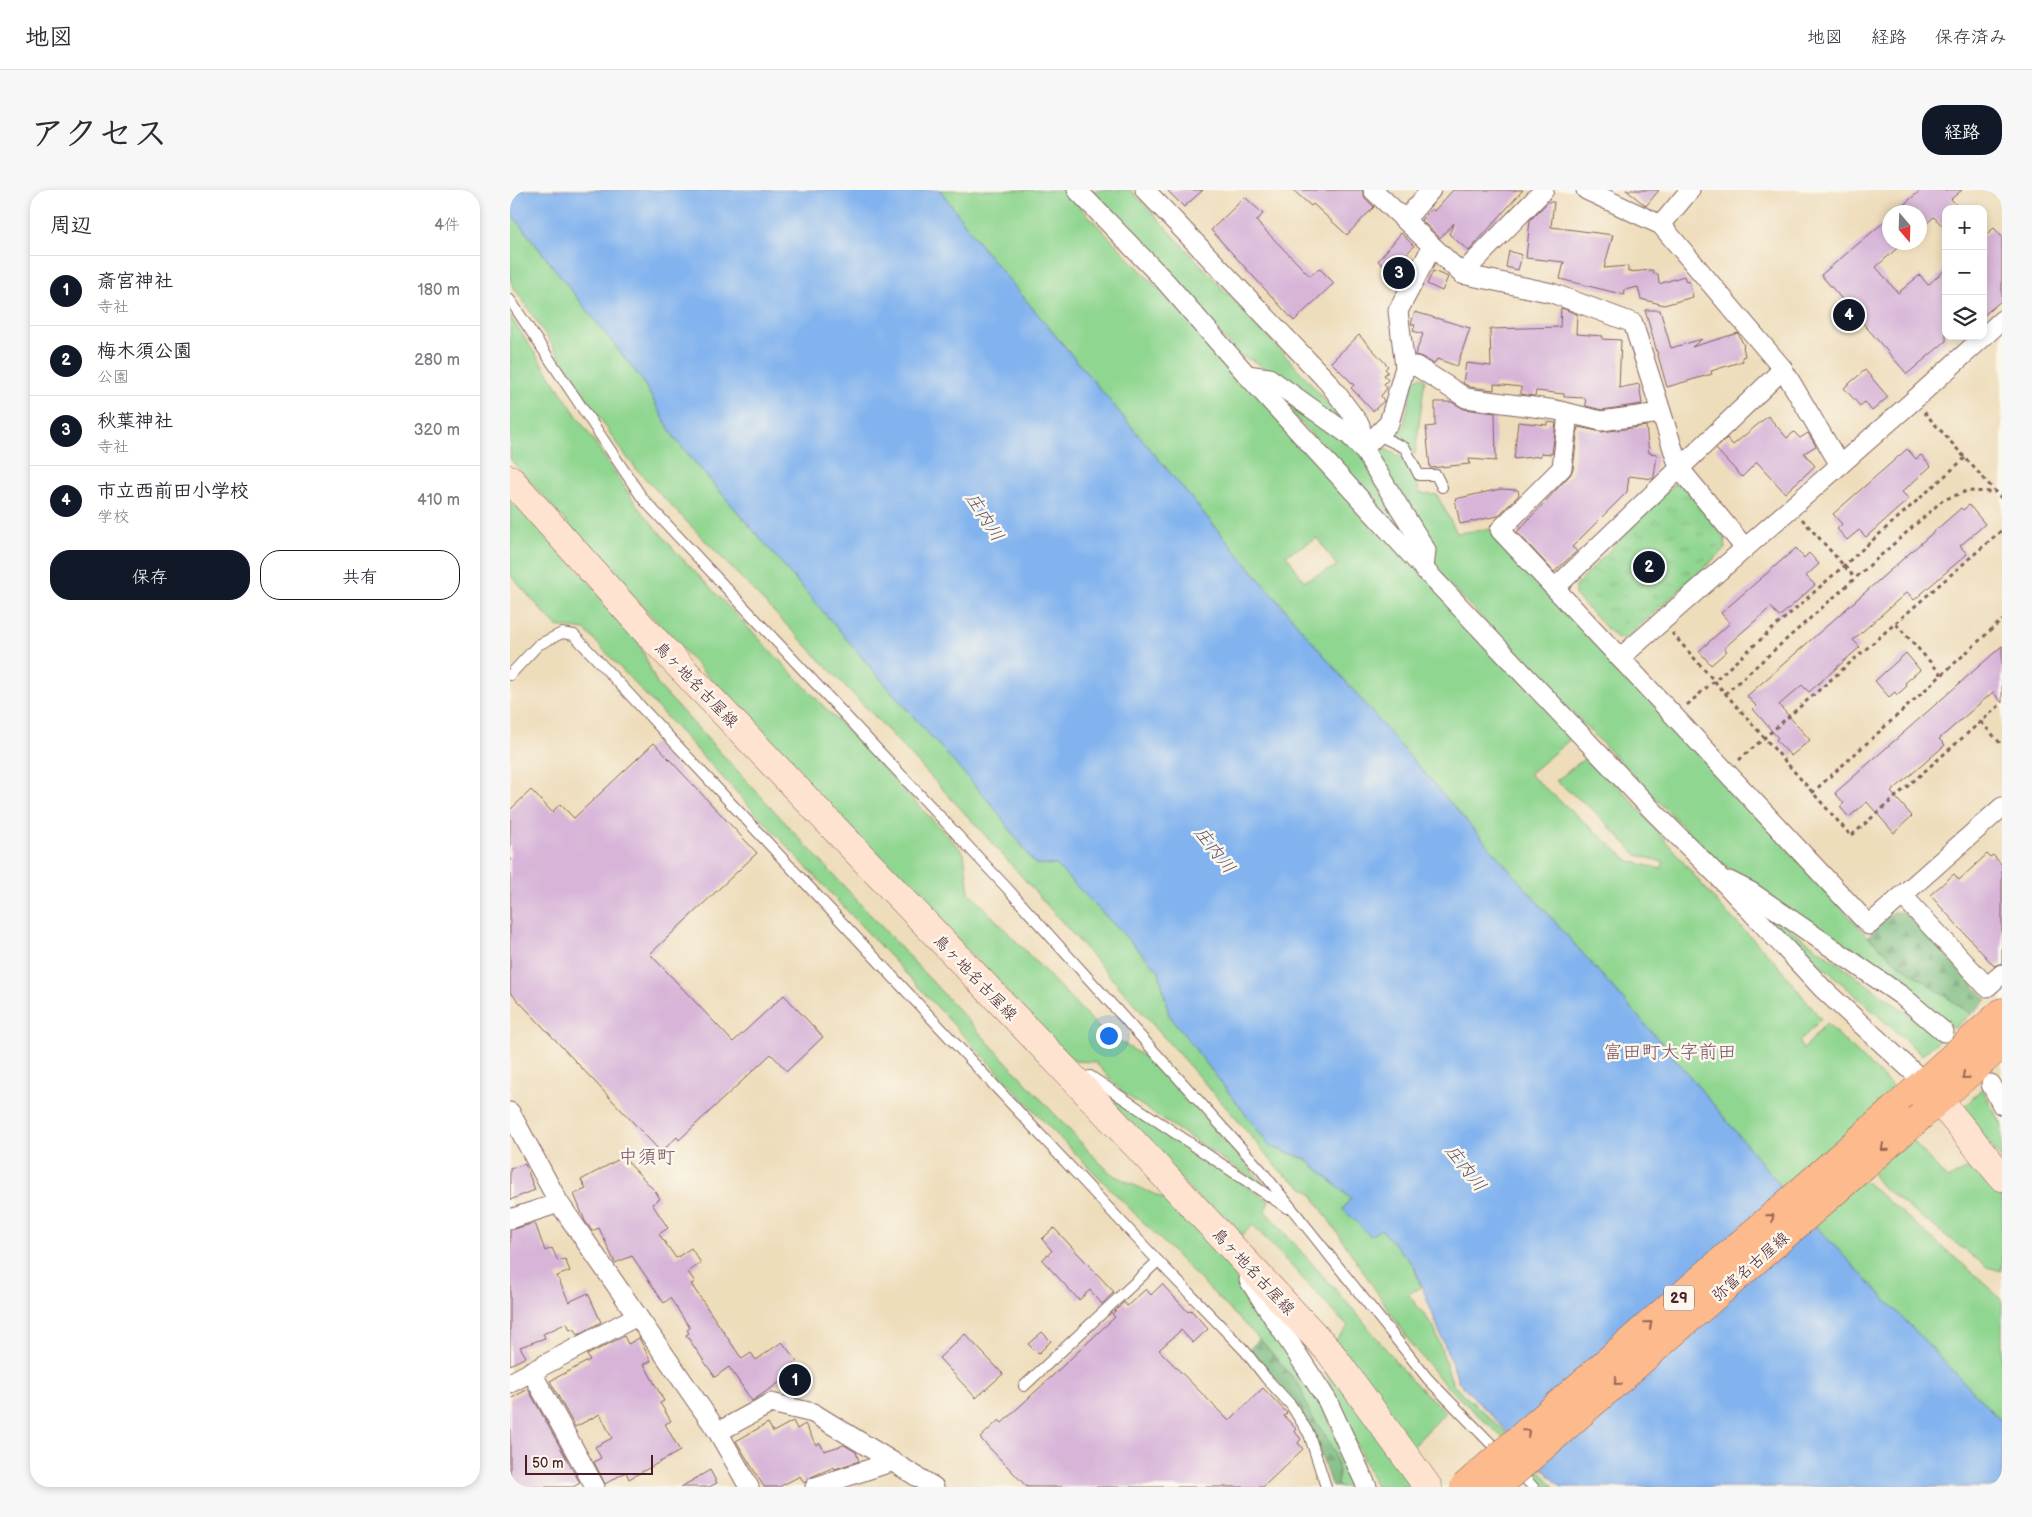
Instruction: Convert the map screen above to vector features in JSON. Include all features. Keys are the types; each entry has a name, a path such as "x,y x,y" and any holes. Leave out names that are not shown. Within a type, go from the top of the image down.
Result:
{"main road":[{"name":"鳥ヶ地名古屋線","path":"510,479 644,628 1076,1081 1329,1351 1428,1487"},
{"name":"弥富名古屋線","path":"1464,1487 1893,1110 1928,1099 2002,1012"},
{"name":"弥富名古屋線","path":"1505,1470 1928,1099 2002,1044"},
{"path":"1928,1099 2002,1177"}],"street":[{"path":"1077,190 1165,281 1247,375 1424,569 1928,1099"},
{"path":"1145,190 1328,382 1360,425 1363,449"},
{"path":"1373,190 1462,274 1552,293 1633,323 1679,468 1745,548"},
{"path":"1405,220 1431,190"},
{"path":"1462,274 1544,190"},
{"path":"1586,190 1661,225 1783,370 1840,465"},
{"path":"1661,225 1690,190"},
{"path":"1363,449 1390,423 1406,367 1398,311 1432,247"},
{"path":"1620,658 1914,400 2002,320"},
{"path":"1406,367 1416,366 1466,398 1556,410 1601,421 1661,413"},
{"path":"1555,588 1783,370"},
{"path":"1247,375 1269,378 1349,435 1363,449 1426,550 1424,569"},
{"path":"1568,413 1562,468 1500,530 1869,925 2002,807"},
{"path":"1718,876 1751,892 1902,996 1944,1032"},
{"path":"1902,896 1987,987 2002,974"},
{"path":"1991,1084 2002,1106"},
{"path":"510,1112 559,1203 718,1432 749,1487"},
{"path":"510,1219 559,1203"},
{"path":"1220,1235 1327,1400 1367,1487"},
{"path":"510,1383 637,1316"},
{"path":"531,1371 595,1487"},
{"path":"718,1432 770,1403 813,1413 934,1487"},
{"path":"815,1487 891,1462"}],"lane":[{"path":"510,300 643,499 1006,887 1261,1170 1428,1379 1505,1470 1533,1487"},
{"path":"1378,435 1406,448 1419,475 1436,475 1442,487"},
{"path":"510,675 538,645 562,633 574,635 1158,1261 1245,1351 1266,1378 1291,1405 1309,1434 1326,1487"},
{"path":"1076,1081 1090,1076 1296,1214"},
{"path":"1024,1386 1158,1261"}],"path":[{"path":"1914,400 2002,499"},
{"path":"1674,716 1965,458"},
{"path":"1725,694 1944,500 1967,491 1995,492"},
{"path":"1792,507 1855,578"},
{"path":"1726,772 1765,740 2002,530"},
{"path":"1812,793 2002,620"},
{"path":"1662,621 1851,836 2002,703"},
{"path":"1896,624 1942,675"},
{"path":"1981,722 2002,745"}],"green space":[{"path":"940,190 1064,190 1268,404 1573,737 1529,774 1629,861 1661,869 1664,862 1637,855 1593,810 1556,781 1589,755 1633,802 1720,906 1772,958 1821,1019 1799,1042 1803,1050 1826,1023 1895,1089 1879,1103 1947,1179 1977,1164 2002,1197 2002,1271 1987,1267 1882,1187 1843,1134 1847,1166 1986,1284 2002,1301 2002,1422 1803,1213 1678,1062 1397,742 985,251","holes":["1317,538 1337,566 1304,581 1286,555"]},
{"path":"1087,190 1131,190 1308,380 1354,436 1256,362 1239,355"},
{"path":"510,212 642,380 675,439 903,705 993,806 1035,864 1056,865 1159,971 1169,1015 1270,1146 1306,1159 1351,1199 1343,1210 1381,1229 1414,1266 1421,1287 1408,1294 1434,1327 1453,1385 1512,1438 1554,1487 1546,1487 1503,1438 1447,1387 1414,1348 1311,1193 1281,1172 985,835 880,722 638,471 619,447 510,281"},
{"path":"510,316 638,507 677,553 964,853 969,892 1099,1028 1160,1067 1269,1190 1123,1093 1095,1062 1074,1061 718,688 510,459"},
{"path":"1420,377 1425,379 1415,455 1407,443 1394,438 1404,424 1414,380"},
{"path":"1265,384 1361,454 1418,550"},
{"path":"1383,448 1408,460 1420,493 1437,495 1457,533 1492,529 1867,936 1896,962 1971,1014 1953,1029 1904,989 1712,857 1446,581 1379,461"},
{"path":"1674,484 1683,485 1725,538 1725,549 1626,638 1617,639 1575,595 1575,586"},
{"path":"510,493 635,634 657,684 1099,1162 1113,1175 1188,1210 1220,1245 1320,1400 1358,1487 1339,1487 1337,1484 1339,1471 1326,1436 1310,1414 1300,1386 1267,1347 1052,1130 585,630 556,626 510,575"},
{"path":"1744,896 1907,1013 1941,1039 1922,1055"},
{"path":"1893,912 1905,912 1987,1000 1971,1014 1896,962 1868,936"},
{"path":"1982,1088 2002,1125 2002,1160 1964,1108"},
{"path":"1114,1097 1269,1201 1265,1211 1358,1315 1410,1379 1446,1412 1409,1450 1332,1343 1348,1327 1253,1225 1236,1241 1111,1101"},
{"path":"1259,1339 1300,1386 1310,1414 1326,1436 1334,1453 1339,1471 1337,1484 1339,1487 1332,1487 1313,1433 1295,1402 1250,1349"},
{"path":"1316,1348 1416,1487 1376,1487 1333,1393"}],"water":[{"name":"庄内川","path":"510,190 940,190 985,251 1211,522 1397,742 1678,1062 1803,1213 2002,1422 2002,1487 1561,1487 1459,1382 1414,1266 1381,1229 1370,1236 1343,1209 1351,1198 1306,1159 1270,1146 1169,1015 1159,971 1056,865 1035,864 993,806 903,705 675,439 642,380 510,212"}],"building":[{"path":"1167,190 1203,190 1184,207"},
{"path":"1293,190 1362,190 1365,198 1374,207 1347,235 1313,204 1311,206"},
{"path":"1453,190 1523,190 1469,251 1449,234 1454,223 1440,238 1421,220 1432,209 1434,211"},
{"path":"1626,190 1659,190 1646,206"},
{"path":"1921,190 1962,190 1951,199 1956,205 1942,205 1942,226 1934,217 1927,223 1927,205 1903,205"},
{"path":"1245,197 1263,214 1256,221 1310,276 1319,268 1334,283 1294,321 1211,230"},
{"path":"1548,202 1554,202 1551,227 1613,235 1604,268 1628,266 1628,272 1653,270 1653,274 1658,274 1659,284 1684,276 1686,282 1689,281 1693,297 1664,305 1641,299 1638,287 1624,290 1625,295 1560,279 1564,262 1526,258 1530,220"},
{"path":"1882,224 1882,250 1895,250 1876,267 1898,293 1920,275 1928,285 1942,273 1942,340 1946,341 1907,374 1821,275"},
{"path":"1994,228 2002,237 2002,300 1987,313 1987,250 1987,234"},
{"path":"1401,233 1414,246 1390,271 1378,261"},
{"path":"1509,251 1522,255 1518,270 1506,267"},
{"path":"1433,271 1448,277 1442,291 1427,284"},
{"path":"1561,308 1577,314 1576,334 1603,336 1602,339 1621,340 1619,388 1639,384 1642,404 1602,410 1586,406 1585,398 1564,397 1564,394 1536,391 1535,396 1533,396 1521,394 1521,387 1494,384 1494,390 1470,387 1463,383 1466,363 1491,366 1490,329 1560,327"},
{"path":"1645,310 1660,310 1671,348 1702,339 1692,347 1738,333 1744,346 1745,356 1742,357 1743,361 1711,371 1712,374 1667,387"},
{"path":"1415,312 1470,328 1457,366 1437,359 1434,364 1415,355 1423,334 1413,331 1415,325 1411,324"},
{"path":"1359,335 1388,366 1385,369 1388,372 1384,375 1388,380 1384,384 1387,388 1381,396 1384,401 1373,411 1351,388 1354,385 1331,362"},
{"path":"1865,370 1888,397 1872,411 1865,402 1860,406 1844,388"},
{"path":"1435,402 1452,402 1464,409 1495,413 1496,461 1469,459 1470,464 1430,468 1426,427 1435,426"},
{"path":"1768,416 1787,438 1794,432 1800,438 1808,433 1816,446 1804,453 1815,466 1785,493 1757,462 1742,477 1716,449 1727,438 1733,445"},
{"path":"1518,422 1547,425 1547,422 1556,423 1552,454 1541,453 1541,456 1514,459"},
{"path":"1646,426 1649,453 1657,454 1653,479 1629,476 1627,492 1572,547 1577,551 1554,572 1517,532 1570,475 1573,469 1578,427 1602,432"},
{"path":"1907,449 1916,459 1921,455 1931,466 1902,492 1909,499 1866,537 1859,530 1847,540 1837,529 1842,524 1833,514"},
{"path":"1500,489 1518,490 1519,495 1498,516 1460,524 1455,499"},
{"path":"1969,505 1985,524 1960,546 1967,554 1914,600 1907,592 1853,640 1860,647 1809,692 1802,685 1779,705 1810,740 1791,756 1776,740 1778,738 1753,709 1756,706 1747,696 1961,508 1963,510"},
{"path":"1796,548 1804,558 1809,553 1819,564 1806,576 1815,585 1779,617 1771,607 1724,648 1727,651 1711,665 1699,651 1730,623 1721,613"},
{"path":"2002,646 2002,703 1993,692 1939,739 1945,745 1891,792 1912,816 1894,833 1867,802 1849,817 1840,807 1844,803 1835,793"},
{"path":"1906,653 1920,670 1905,683 1907,686 1897,695 1895,692 1889,697 1875,681"},
{"path":"654,743 757,853 650,954 733,1042 784,995 823,1037 787,1071 771,1054 679,1140 677,1137 661,1152 510,992 510,810 531,790 552,812 560,804 574,818"},
{"path":"1987,854 1990,857 1993,855 2002,865 2002,963 1994,966 1930,895 1954,874 1959,880"},
{"path":"623,1157 656,1192 660,1199 652,1204 668,1228 659,1234 676,1258 691,1248 701,1263 688,1272 695,1282 691,1284 742,1359 751,1353 756,1360 782,1342 797,1361 791,1365 795,1372 752,1401 729,1367 715,1377 686,1335 689,1333 687,1330 690,1328 670,1298 664,1303 632,1256 615,1263 599,1228 592,1231 585,1221 574,1194 586,1189 581,1180"},
{"path":"525,1164 535,1190 510,1200 510,1169"},
{"path":"535,1223 545,1251 552,1248 558,1261 565,1259 570,1271 557,1276 569,1302 588,1293 601,1322 578,1335 574,1328 570,1330 567,1323 543,1334 545,1338 520,1347 526,1357 510,1365 510,1230"},
{"path":"1054,1228 1114,1292 1102,1304 1090,1290 1079,1300 1042,1260 1052,1251 1042,1239"},
{"path":"1162,1284 1188,1312 1191,1310 1208,1329 1193,1343 1181,1330 1159,1350 1229,1421 1263,1388 1287,1413 1284,1416 1296,1429 1294,1431 1301,1439 1298,1443 1303,1449 1263,1487 1027,1487 980,1438 999,1420 1002,1423 1115,1317 1112,1314 1124,1302 1127,1306 1146,1289 1151,1295"},
{"path":"1042,1332 1051,1341 1038,1354 1028,1344"},
{"path":"965,1334 1003,1374 976,1398 939,1358"},
{"path":"624,1336 628,1344 639,1338 651,1361 644,1364 664,1401 660,1403 671,1421 665,1424 680,1451 629,1479 626,1472 605,1484 594,1462 601,1458 595,1447 612,1438 600,1414 575,1427 550,1381 590,1360 587,1355"},
{"path":"528,1389 580,1483 573,1487 510,1487 510,1399"},
{"path":"793,1421 797,1429 805,1424 816,1445 820,1443 824,1451 844,1445 856,1452 859,1461 835,1469 834,1467 811,1477 804,1483 800,1476 779,1487 764,1487 736,1441 768,1423 773,1432"},
{"path":"710,1470 717,1483 709,1487 681,1487"}],"place":[{"name":"秋葉神社","path":"1399,273"},
{"name":"市立西前田小学校","path":"1849,315"},
{"name":"梅木須公園","path":"1649,567"},
{"name":"斎宮神社","path":"795,1380"}],"district":[{"name":"富田町大字前田","path":"1670,1051"},
{"name":"中須町","path":"647,1156"}]}
